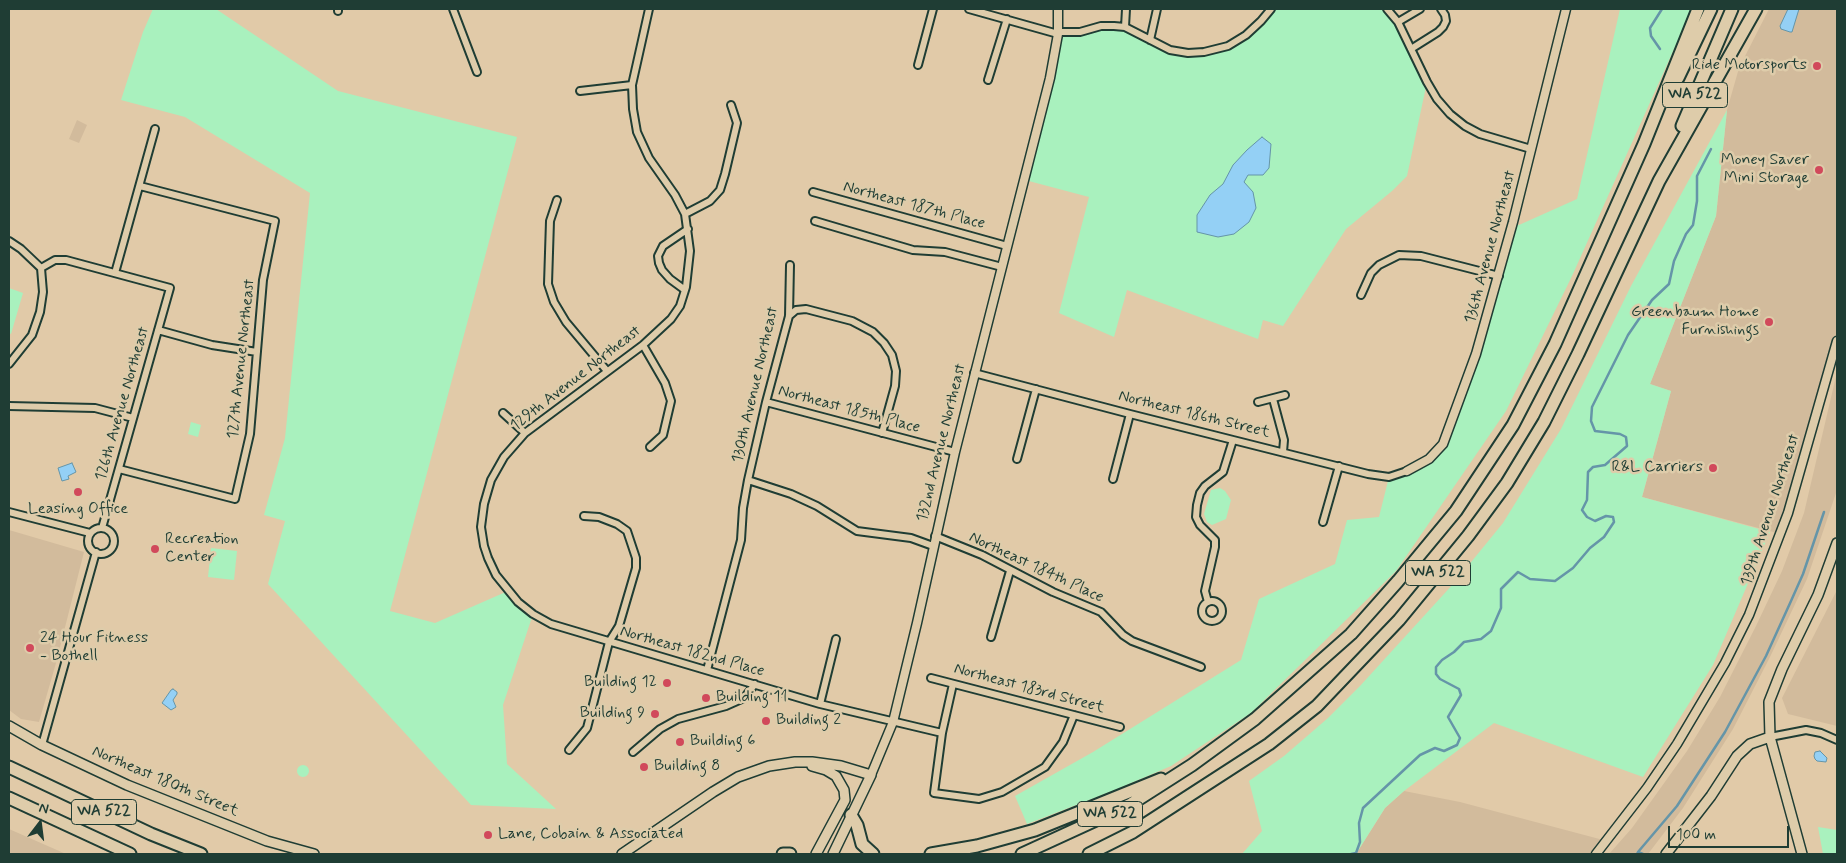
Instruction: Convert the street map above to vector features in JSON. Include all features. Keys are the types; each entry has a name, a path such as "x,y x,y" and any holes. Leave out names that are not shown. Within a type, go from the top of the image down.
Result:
{"highway":[{"path":"1644,144 1698,9"},
{"name":"WA 522","path":"1022,854 1131,804 1192,765 1255,719 1351,634 1456,511 1513,424 1555,344 1644,144 1711,9"},
{"name":"WA 522","path":"1089,854 1133,832 1269,744 1317,706 1399,620 1468,536 1507,483 1544,422 1578,354 1659,180 1732,9"},
{"path":"1659,180 1756,9"},
{"path":"931,854 977,846 1035,830 1192,765"},
{"name":"WA 522","path":"9,767 151,834 201,854"},
{"name":"WA 522","path":"9,798 130,854"},
{"path":"852,815 862,844 873,854"},
{"path":"783,854 790,854"}],"main road":[{"path":"1802,854 1770,737 1769,702 1774,686 1818,595 1837,543"},
{"name":"Northeast 180th Street","path":"9,726 42,745 126,785 267,841 314,854"},
{"path":"1666,854 1711,796 1737,756 1750,744 1770,737"},
{"path":"795,762 831,773 840,781 844,790 845,800 816,854"},
{"path":"622,854 724,784 752,771 768,766 795,762 827,763 871,775"},
{"name":"132nd Avenue Northeast","path":"833,854 871,775"}],"street":[{"path":"453,9 477,72"},
{"name":"129th Avenue Northeast","path":"518,602 496,575 484,546 482,527 484,504 491,480 504,457 525,433 643,345 671,319 680,306 685,290 690,251 685,214 675,195 649,158 637,132 633,109 632,85 649,9"},
{"path":"918,64 933,9"},
{"path":"969,9 1058,33 1080,32 1101,26 1125,27 1170,50 1188,53 1216,50 1228,46 1246,35 1271,9"},
{"name":"132nd Avenue Northeast","path":"871,775 893,722 974,372 1050,78 1058,33 1058,9"},
{"path":"1125,27 1126,9"},
{"path":"1150,40 1157,9"},
{"path":"1387,9 1398,22 1437,99 1450,114 1465,126 1480,134 1532,149"},
{"path":"1398,22 1420,9"},
{"path":"1412,49 1443,27 1446,21 1441,9"},
{"name":"136th Avenue Northeast","path":"1406,471 1429,459 1443,444 1476,354 1499,276 1566,9"},
{"path":"988,80 1007,19"},
{"path":"580,91 632,85"},
{"path":"685,214 710,201 720,190 737,123 731,105"},
{"path":"41,268 55,260 66,260 115,273 156,129"},
{"name":"127th Avenue Northeast","path":"119,469 235,499 250,434 262,280 275,221 140,186"},
{"name":"Northeast 187th Place","path":"813,192 1007,246"},
{"path":"557,200 550,221 548,284 554,302 566,322 607,371"},
{"path":"815,221 913,250 945,252 1002,267"},
{"path":"685,290 670,279 662,270 658,256 663,246 688,229"},
{"path":"9,240 41,268 43,292 40,312 32,335 9,364"},
{"path":"1361,296 1371,273 1379,265 1399,255 1421,256 1499,276"},
{"name":"130th Avenue Northeast","path":"708,670 741,540 743,508 748,480 788,316 790,265"},
{"name":"126th Avenue Northeast","path":"102,528 170,288 115,273"},
{"path":"788,316 796,310 806,309 852,321 873,332 884,343 892,355 896,371 895,386 882,433"},
{"path":"158,330 212,345 257,352"},
{"name":"139th Avenue Northeast","path":"1596,854 1632,810 1677,744 1725,663 1749,614 1788,513 1837,341"},
{"path":"643,345 665,383 671,402 663,435 650,447"},
{"name":"Northeast 186th Street","path":"974,372 1130,414 1368,474 1389,477 1406,471"},
{"path":"1017,459 1036,389"},
{"path":"1258,402 1286,396"},
{"path":"1273,399 1284,440 1283,452"},
{"name":"Northeast 185th Place","path":"766,402 955,452"},
{"path":"9,406 95,408 133,418"},
{"path":"503,413 525,433"},
{"path":"1112,480 1130,414"},
{"path":"1208,602 1205,590 1215,540 1200,525 1196,517 1197,505 1200,493 1205,486 1223,472 1233,440"},
{"path":"1323,522 1339,466"},
{"path":"748,480 791,494 817,506 857,530 911,538 933,546"},
{"path":"9,512 90,533"},
{"path":"569,750 587,728 609,642 619,626 636,568 633,544 627,531 599,517 584,516"},
{"path":"102,528 110,532 113,538 113,544 106,553 96,552 89,545 88,540 90,533 102,528"},
{"name":"Northeast 184th Place","path":"935,536 982,554 1010,571 1053,592 1101,612 1123,635 1132,641 1201,667"},
{"path":"42,745 96,552"},
{"path":"991,637 1010,571"},
{"name":"Northeast 182nd Place","path":"518,602 533,614 551,624 609,642 820,704 942,733"},
{"path":"820,704 836,639"},
{"name":"Northeast 183rd Street","path":"931,678 1120,727"},
{"path":"633,752 660,729 678,719 726,706 744,698 755,684"},
{"path":"953,684 942,733 934,793 979,799 1002,792 1045,768 1063,742 1074,716"},
{"path":"1770,737 1806,730 1822,733 1837,740"}],"shaded area":[{"path":"1769,9 1837,9 1837,341 1781,534 1642,497 1671,391 1650,384 1716,216 1727,110 1739,68"},
{"path":"77,120 87,125 79,143 69,139"},
{"path":"1837,372 1837,490 1807,579 1733,729 1683,808 1648,854 1609,854 1632,828 1687,751 1720,697 1756,626 1782,571 1804,513"},
{"path":"9,530 84,552 39,722 21,719 9,710"},
{"path":"1837,590 1837,726 1788,714 1782,698"},
{"path":"1404,791 1460,802 1607,841 1596,854 1356,854 1385,808"},
{"path":"9,829 66,854 9,854"}],"green space":[{"path":"153,9 216,9 338,91 517,137 390,611 435,623 508,591 533,614 503,705 507,764 556,809 471,805 268,584 285,521 264,515 285,438 310,193 185,117 121,100 143,32"},
{"path":"1271,9 1387,9 1390,11 1427,82 1407,176 1346,229 1283,326 1263,320 1258,339 1127,290 1114,337 1059,313 1089,197 1025,180 1058,34 1101,26 1125,27 1159,45 1188,53 1216,50 1246,35"},
{"path":"1620,9 1692,9 1572,276 1506,411 1396,571 1251,713 1171,766 1027,824 1015,796 1093,752 1241,660 1259,599 1335,564 1347,520 1379,517 1389,477 1407,471 1443,444 1464,395 1513,222 1519,225 1577,199"},
{"path":"1727,110 1716,216 1650,384 1671,391 1642,497 1770,532 1713,665 1643,777 1494,723 1404,791 1385,808 1356,854 1242,854 1262,831 1249,781 1284,756 1328,718 1360,686 1454,583 1503,523 1561,429 1631,286"},
{"path":"9,288 23,293 11,334 9,333"},
{"path":"191,422 201,425 198,437 188,434"},
{"path":"1220,488 1225,491 1231,500 1226,519 1212,525 1207,522 1204,514 1211,490"},
{"path":"211,548 237,551 234,580 208,577"},
{"path":"301,765 305,765 309,771 305,777 301,777 297,773 297,769"},
{"path":"1818,827 1837,830 1837,854 1823,854"}],"water":[{"path":"1788,9 1799,9 1792,32 1781,29 1780,26"},
{"path":"1262,137 1271,144 1269,168 1263,175 1248,175 1244,182 1253,192 1256,208 1249,222 1234,234 1218,237 1197,232 1197,215 1210,195 1223,184 1233,165"},
{"path":"72,463 76,472 68,476 69,479 62,481 58,468"},
{"path":"173,689 177,692 173,700 176,707 171,710 162,703"},
{"path":"1820,751 1827,758 1826,762 1815,759 1815,752"}],"waterway":[{"path":"1660,49 1651,36 1650,28 1662,9"},
{"path":"1351,854 1356,853 1360,842 1359,823 1363,808 1420,755 1435,748 1444,751 1457,745 1460,738 1448,717 1461,695 1459,689 1440,679 1436,674 1436,667 1464,642 1481,639 1491,631 1501,608 1501,589 1518,572 1530,579 1555,581 1573,568 1590,548 1604,537 1614,522 1613,517 1606,516 1595,521 1587,517 1582,510 1587,500 1588,472 1593,467 1605,465 1627,446 1626,437 1620,434 1595,431 1591,421 1592,407 1628,335 1652,300 1669,284 1674,261 1686,234 1693,225 1697,201 1697,176 1711,149"},
{"path":"1638,852 1677,806 1725,732 1766,656 1791,601 1803,574 1824,512"},
{"path":"1637,854 1638,852 1643,854"}],"place":[{"name":"Ride Motorsports","path":"1817,66"},
{"name":"Money Saver Mini Storage","path":"1819,170"},
{"name":"Greenbaum Home Furnishings","path":"1769,322"},
{"name":"R&L Carriers","path":"1713,468"},
{"name":"Leasing Office","path":"78,492"},
{"name":"Recreation Center","path":"155,549"},
{"name":"24 Hour Fitness - Bothell","path":"30,648"},
{"name":"Building 12","path":"667,683"},
{"name":"Building 11","path":"706,698"},
{"name":"Building 9","path":"655,714"},
{"name":"Building 2","path":"766,721"},
{"name":"Building 6","path":"680,742"},
{"name":"Building 8","path":"644,767"},
{"name":"Lane, Cobain & Associated","path":"488,835"}]}
